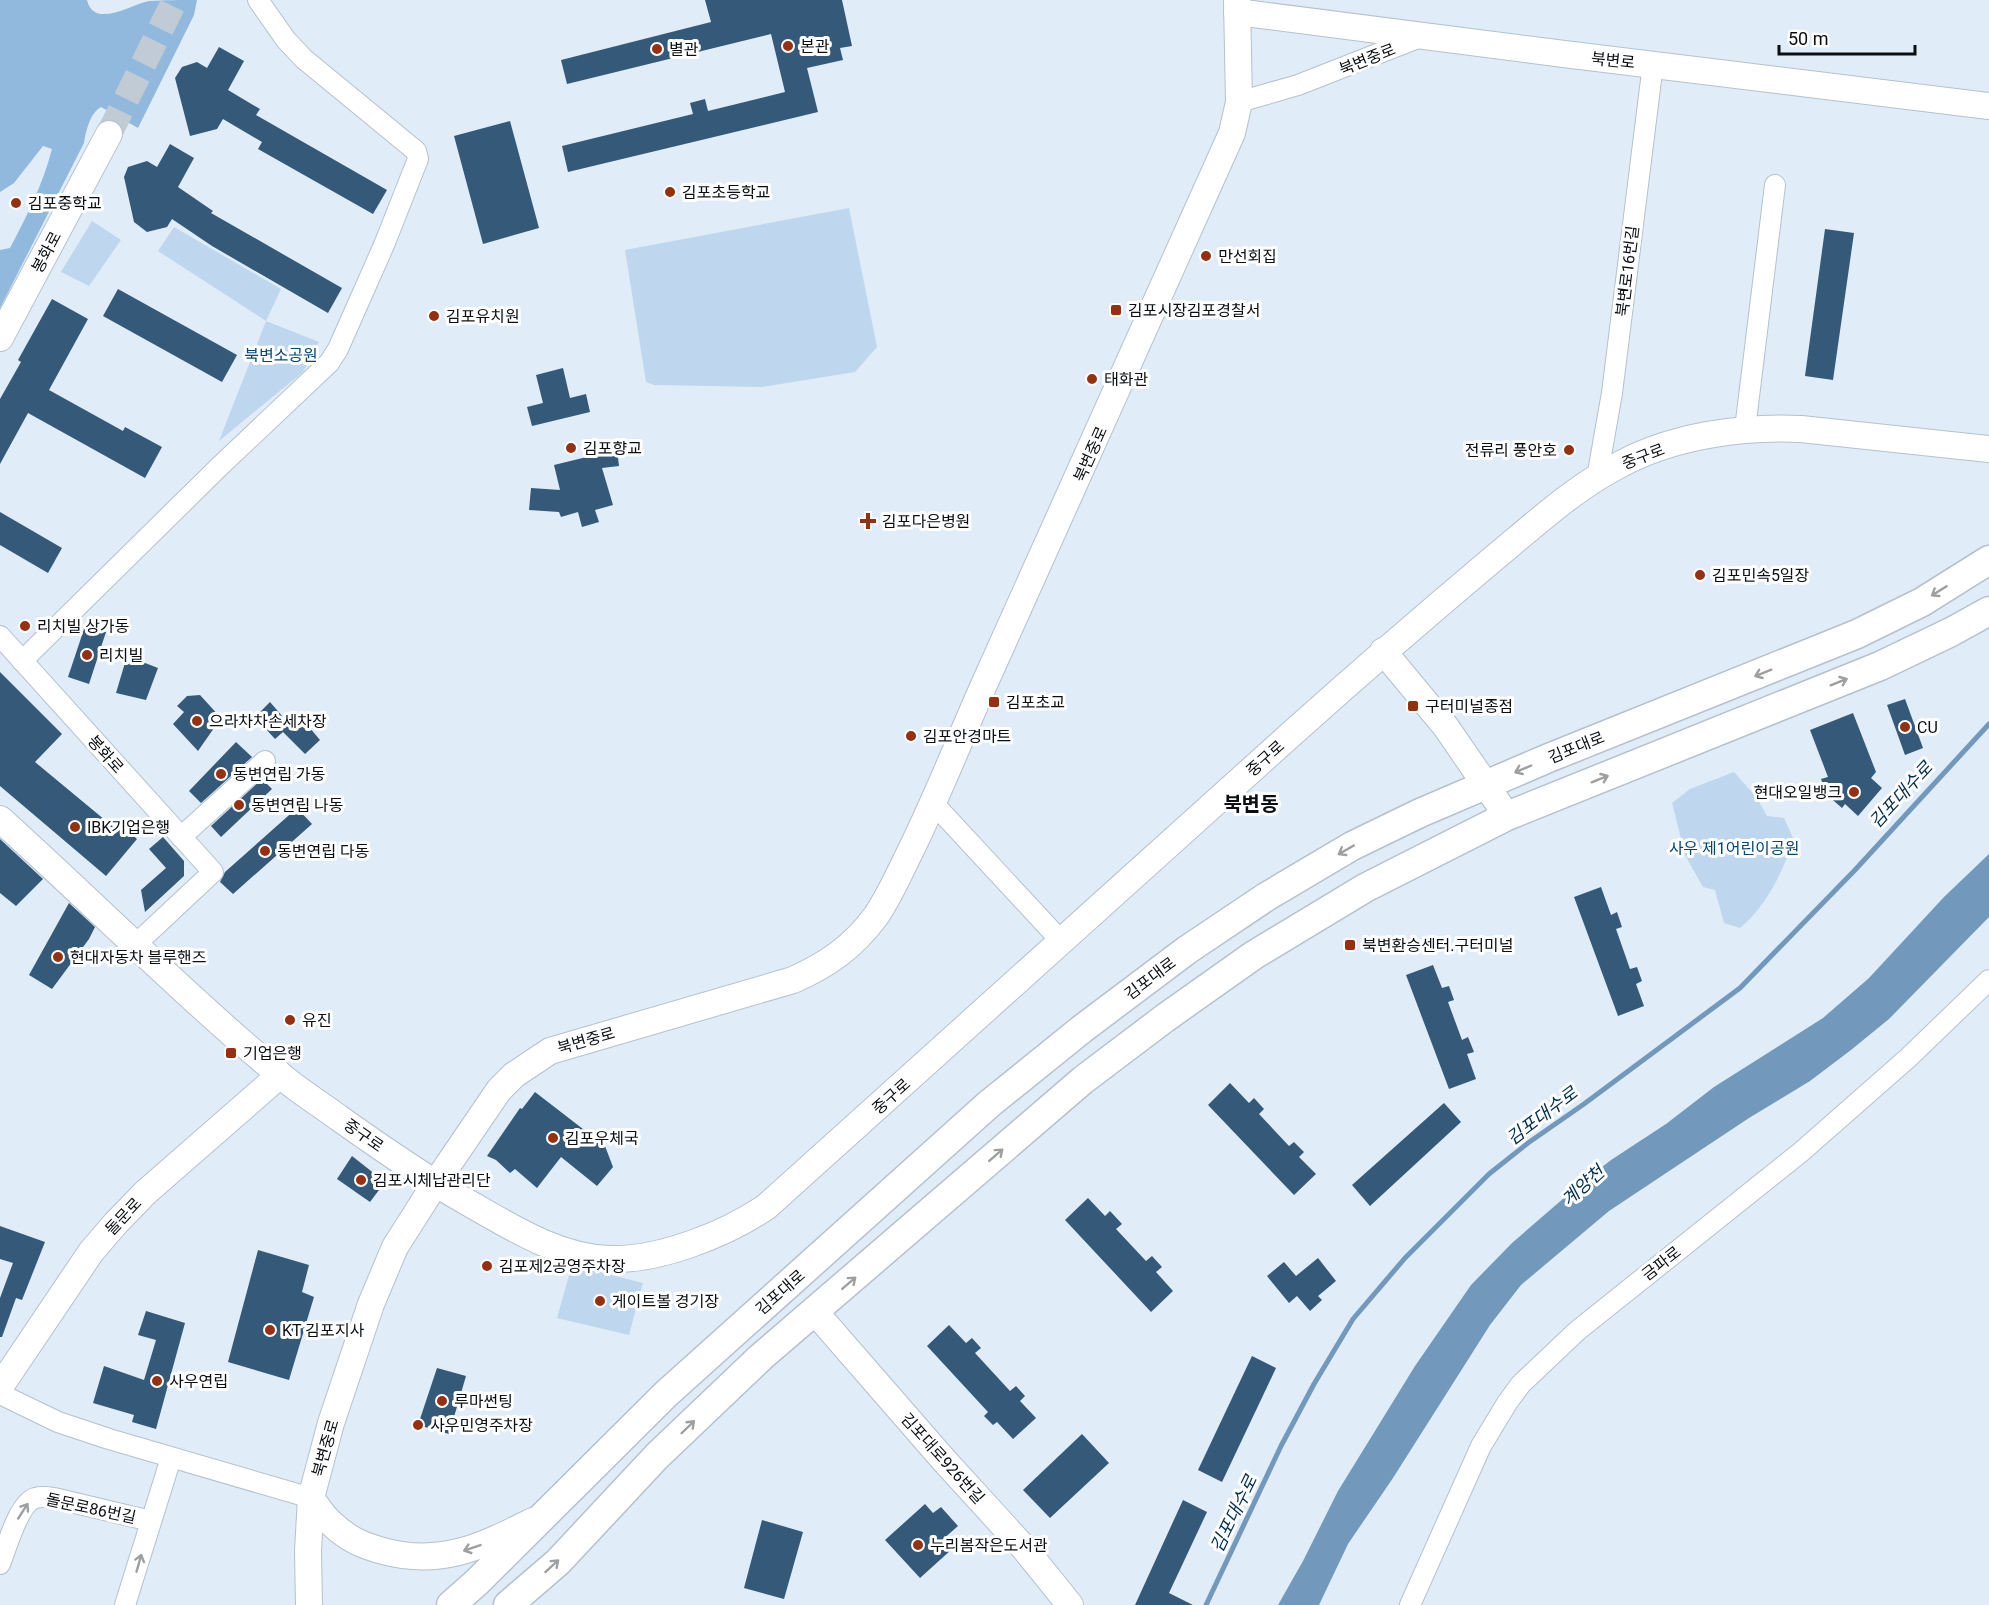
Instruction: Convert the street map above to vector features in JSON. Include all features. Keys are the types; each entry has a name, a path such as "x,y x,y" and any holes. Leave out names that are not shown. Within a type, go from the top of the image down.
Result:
{"main road":[{"name":"김포대로","path":"451,1605 666,1394 989,1104 1082,1029 1187,950 1266,897 1352,846 1485,784 1857,634 1922,602 1989,560"},
{"path":"508,1605 558,1562 666,1448 761,1357 1083,1080 1254,955 1365,888 1507,816 1880,666 1989,611"}],"street":[{"path":"22,661 161,523 329,363 338,349 379,256 418,159 416,151 304,59 286,40 258,0"},
{"name":"북변로","path":"1237,6 1425,35 1989,106"},
{"name":"북변중로","path":"309,1605 308,1551 311,1498 330,1427 382,1274 395,1247 435,1184 499,1090 514,1075 550,1051 793,980 820,968 834,959 877,914 934,804 978,699 1232,133 1239,102 1237,6"},
{"name":"북변중로","path":"1239,102 1298,85 1425,35"},
{"name":"북변로16번길","path":"1597,478 1612,393 1653,64"},
{"name":"봉화로","path":"0,338 109,134"},
{"path":"1745,429 1775,185"},
{"name":"중구로","path":"0,819 135,945 280,1075 435,1184 498,1220 547,1244 586,1256 610,1259 634,1257 668,1250 716,1235 766,1207 1383,651 1528,530 1597,478 1622,463 1647,452 1715,434 1745,429 1801,429 1989,448"},
{"name":"봉화로","path":"0,636 213,872 135,945"},
{"path":"1383,651 1446,727 1507,816"},
{"path":"181,837 265,760"},
{"path":"934,804 1062,942"},
{"name":"금파로","path":"1410,1605 1481,1446 1521,1384 1576,1331 1801,1152 1908,1058 1989,980"},
{"name":"돌문로","path":"0,1387 91,1252 115,1224 192,1150 280,1075"},
{"name":"김포대로926번길","path":"815,1312 1024,1548 1070,1605"},
{"path":"0,1394 58,1422 171,1458 311,1498"},
{"name":"돌문로86번길","path":"125,1605 171,1458"},
{"name":"돌문로86번길","path":"0,1564 20,1513 34,1498 54,1498 151,1521"},
{"name":"북변중로","path":"311,1498 330,1523 357,1544 398,1555 423,1558 452,1555 483,1544 544,1516"}],"green space":[{"path":"849,208 877,347 855,372 762,387 654,385 646,382 625,250"},
{"path":"92,221 121,240 89,286 61,272"},
{"path":"174,227 281,289 266,321 158,251"},
{"name":"북변소공원","path":"266,321 319,342 303,372 219,441"},
{"name":"사우 제1어린이공원","path":"1734,772 1757,798 1767,816 1784,818 1794,840 1779,876 1766,899 1740,928 1724,923 1715,890 1703,887 1685,855 1672,803 1690,789"},
{"name":"게이트볼 경기장","path":"572,1265 643,1283 629,1335 557,1318"}],"shaded area":[{"path":"0,0 87,0 91,9 105,14 149,1 197,0 194,15 138,128 101,107 94,113 87,128 84,143 0,308 0,250 10,248 39,187 52,149 43,146 14,183 0,192"}],"water":[{"name":"계양천","path":"1989,854 1989,917 1889,1019 1810,1081 1749,1118 1609,1211 1521,1285 1490,1325 1393,1478 1348,1544 1319,1605 1278,1605 1338,1491 1415,1366 1471,1285 1512,1243 1611,1160 1666,1124 1714,1087 1823,1018 1869,978 1944,897"}],"building":[{"path":"705,0 842,0 852,46 840,48 843,60 807,68 818,112 568,172 562,146 693,114 690,103 705,99 708,111 785,92 771,34 567,84 561,60 711,22"},
{"path":"219,47 244,61 228,90 260,109 256,115 387,190 373,214 258,149 262,142 223,119 217,129 190,136 175,78 182,67 197,62 207,68"},
{"path":"510,121 539,228 483,244 454,136"},
{"path":"170,144 194,158 178,187 213,211 211,213 342,288 328,313 212,246 172,219 167,227 147,232 134,222 124,177 128,167 147,161 157,167"},
{"path":"1825,229 1854,233 1833,380 1805,376"},
{"path":"118,289 237,355 222,382 103,316"},
{"path":"52,299 88,319 49,390 123,431 125,427 162,447 145,478 28,413 0,464 0,399 21,362 18,360"},
{"path":"563,368 570,398 586,394 590,412 532,426 527,407 543,403 536,375"},
{"path":"616,441 619,466 602,468 613,505 595,510 599,522 582,527 578,512 561,517 559,512 529,510 531,488 560,490 554,465 603,453 602,443"},
{"path":"0,512 62,548 48,573 0,545"},
{"name":"리치빌","path":"85,626 106,632 89,684 68,677"},
{"path":"127,656 158,668 146,700 116,693"},
{"path":"0,672 62,734 35,762 117,830 121,825 137,839 106,876 0,786"},
{"name":"으라차차손세차장","path":"200,695 221,718 198,751 173,724 184,712 177,706 187,696"},
{"name":"CU","path":"1905,699 1923,748 1905,755 1887,705"},
{"path":"270,702 289,724 299,715 320,740 305,754 283,732 275,739 255,717"},
{"path":"1853,713 1876,772 1871,778 1882,788 1858,816 1845,804 1842,808 1827,795 1821,779 1828,777 1810,730"},
{"name":"동변연립 가동","path":"236,742 252,757 201,803 189,791"},
{"name":"동변연립 나동","path":"262,779 272,789 221,837 211,826"},
{"name":"동변연립 다동","path":"297,808 312,824 233,894 220,882 225,872"},
{"path":"163,837 184,861 184,876 145,912 141,890 166,868 149,849"},
{"path":"0,839 43,879 16,906 0,893"},
{"path":"1601,887 1611,915 1617,912 1622,927 1616,929 1630,969 1637,967 1642,981 1636,984 1644,1006 1618,1016 1574,897"},
{"name":"현대자동차 블루핸즈","path":"69,903 95,927 89,939 52,989 29,975"},
{"path":"1433,965 1442,988 1449,986 1454,1000 1448,1002 1462,1040 1468,1037 1474,1052 1467,1054 1476,1079 1449,1089 1406,975"},
{"path":"1230,1083 1249,1103 1254,1098 1264,1109 1259,1114 1289,1146 1294,1142 1304,1152 1299,1157 1316,1174 1294,1195 1208,1105"},
{"path":"535,1092 605,1146 613,1167 597,1186 561,1157 537,1188 515,1169 510,1173 496,1160 487,1156 520,1108 522,1109"},
{"path":"1444,1103 1461,1122 1370,1206 1352,1185"},
{"name":"김포시체납관리단","path":"352,1156 385,1182 370,1202 337,1179"},
{"path":"1088,1198 1105,1216 1110,1211 1122,1224 1116,1229 1146,1261 1152,1256 1162,1267 1156,1272 1173,1291 1151,1312 1065,1220"},
{"path":"0,1226 45,1242 22,1300 16,1298 2,1337 0,1337 0,1298 13,1263 0,1259"},
{"name":"KT 김포지사","path":"258,1250 309,1265 302,1292 314,1297 289,1380 228,1362"},
{"path":"1318,1258 1336,1281 1318,1296 1322,1300 1310,1311 1297,1296 1289,1303 1267,1276 1284,1262 1296,1276"},
{"name":"사우연립","path":"146,1311 185,1323 156,1429 132,1422 134,1415 93,1403 104,1366 144,1380 156,1340 138,1335"},
{"path":"949,1325 966,1343 972,1338 981,1348 975,1353 1010,1391 1016,1386 1025,1396 1020,1401 1036,1418 1013,1439 997,1422 993,1425 984,1416 988,1412 927,1346"},
{"path":"1252,1356 1276,1368 1222,1482 1198,1470"},
{"name":"루마썬팅","path":"437,1368 466,1376 449,1434 418,1425"},
{"path":"1082,1434 1109,1463 1050,1518 1023,1490"},
{"path":"1183,1500 1207,1512 1169,1593 1193,1605 1135,1605"},
{"name":"누리봄작은도서관","path":"925,1504 933,1513 941,1507 958,1526 942,1540 951,1550 920,1578 885,1540"},
{"path":"762,1520 803,1532 784,1599 744,1588"}],"waterway":[{"name":"김포대수로","path":"1206,1605 1281,1446 1314,1384 1353,1319 1405,1258 1489,1174 1740,988 1855,870 1989,724"}],"tunnel":[{"path":"109,134 175,0"}],"place":[{"name":"본관","path":"788,46"},
{"name":"별관","path":"657,49"},
{"name":"김포초등학교","path":"670,192"},
{"name":"김포중학교","path":"16,203"},
{"name":"만선회집","path":"1206,256"},
{"name":"김포시장김포경찰서","path":"1116,310"},
{"name":"김포유치원","path":"434,316"},
{"name":"태화관","path":"1092,379"},
{"name":"김포향교","path":"571,448"},
{"name":"전류리 풍안호","path":"1569,450"},
{"name":"김포다은병원","path":"868,521"},
{"name":"김포민속5일장","path":"1700,575"},
{"name":"리치빌 상가동","path":"25,626"},
{"name":"리치빌","path":"87,655"},
{"name":"김포초교","path":"994,702"},
{"name":"구터미널종점","path":"1413,706"},
{"name":"으라차차손세차장","path":"197,721"},
{"name":"CU","path":"1905,727"},
{"name":"김포안경마트","path":"911,736"},
{"name":"동변연립 가동","path":"221,774"},
{"name":"현대오일뱅크","path":"1854,792"},
{"name":"동변연립 나동","path":"239,805"},
{"name":"IBK기업은행","path":"75,827"},
{"name":"동변연립 다동","path":"265,851"},
{"name":"북변환승센터.구터미널","path":"1350,945"},
{"name":"현대자동차 블루핸즈","path":"58,957"},
{"name":"유진","path":"290,1020"},
{"name":"기업은행","path":"231,1053"},
{"name":"김포우체국","path":"553,1138"},
{"name":"김포시체납관리단","path":"361,1180"},
{"name":"김포제2공영주차장","path":"487,1266"},
{"name":"게이트볼 경기장","path":"600,1301"},
{"name":"KT 김포지사","path":"270,1330"},
{"name":"사우연립","path":"157,1381"},
{"name":"루마썬팅","path":"442,1401"},
{"name":"사우민영주차장","path":"418,1425"},
{"name":"누리봄작은도서관","path":"918,1545"}],"district":[{"name":"북변동","path":"1251,804"}]}
